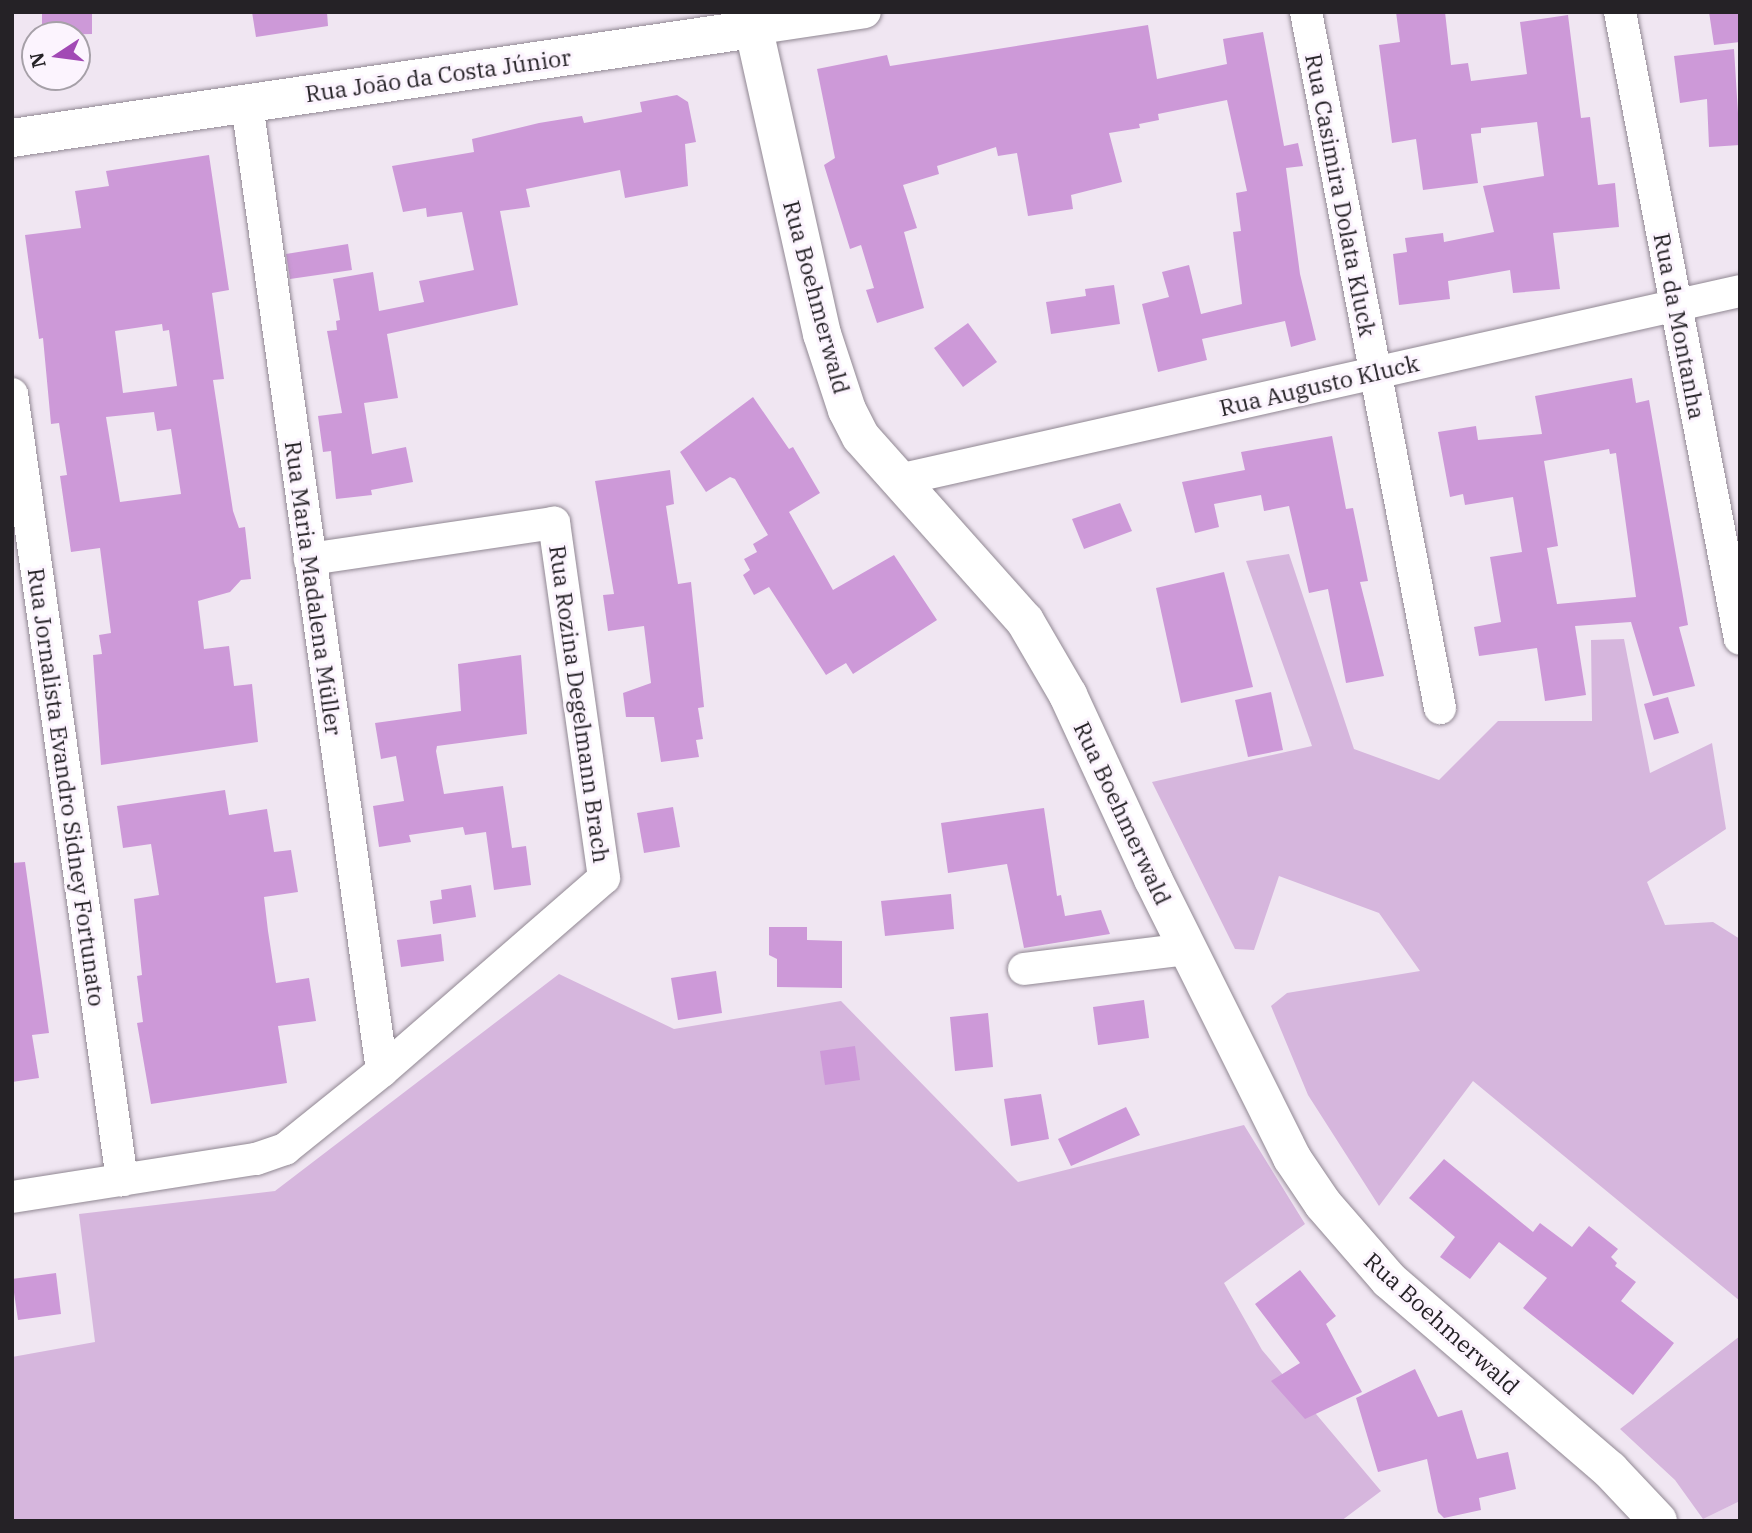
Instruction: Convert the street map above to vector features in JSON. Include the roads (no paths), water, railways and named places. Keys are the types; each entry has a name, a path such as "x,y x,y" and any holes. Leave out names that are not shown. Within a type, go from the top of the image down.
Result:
{"main road":[{"name":"Rua João da Costa Júnior","path":"12,138 247,104 752,20"},
{"name":"Rua Boehmerwald","path":"752,20 836,380 862,437 1025,621 1068,695 1187,949 1292,1158 1359,1249 1417,1305 1610,1470 1652,1520"}],"street":[{"name":"Rua João da Costa Júnior","path":"752,20 865,12"},
{"name":"Rua Casimira Dolata Kluck","path":"1306,12 1440,708"},
{"name":"Rua da Montanha","path":"1620,12 1740,639"},
{"name":"Rua Maria Madalena Müller","path":"247,104 382,1072"},
{"name":"Rua Augusto Kluck","path":"898,480 1740,291"},
{"name":"Rua Jornalista Evandro Sidney Fortunato","path":"12,394 122,1180"},
{"name":"Rua Rozina Degelmann Brach","path":"310,559 554,523 604,878 382,1072"},
{"path":"1024,969 1187,949"},
{"path":"12,1197 256,1159 285,1149 382,1072"}]}
